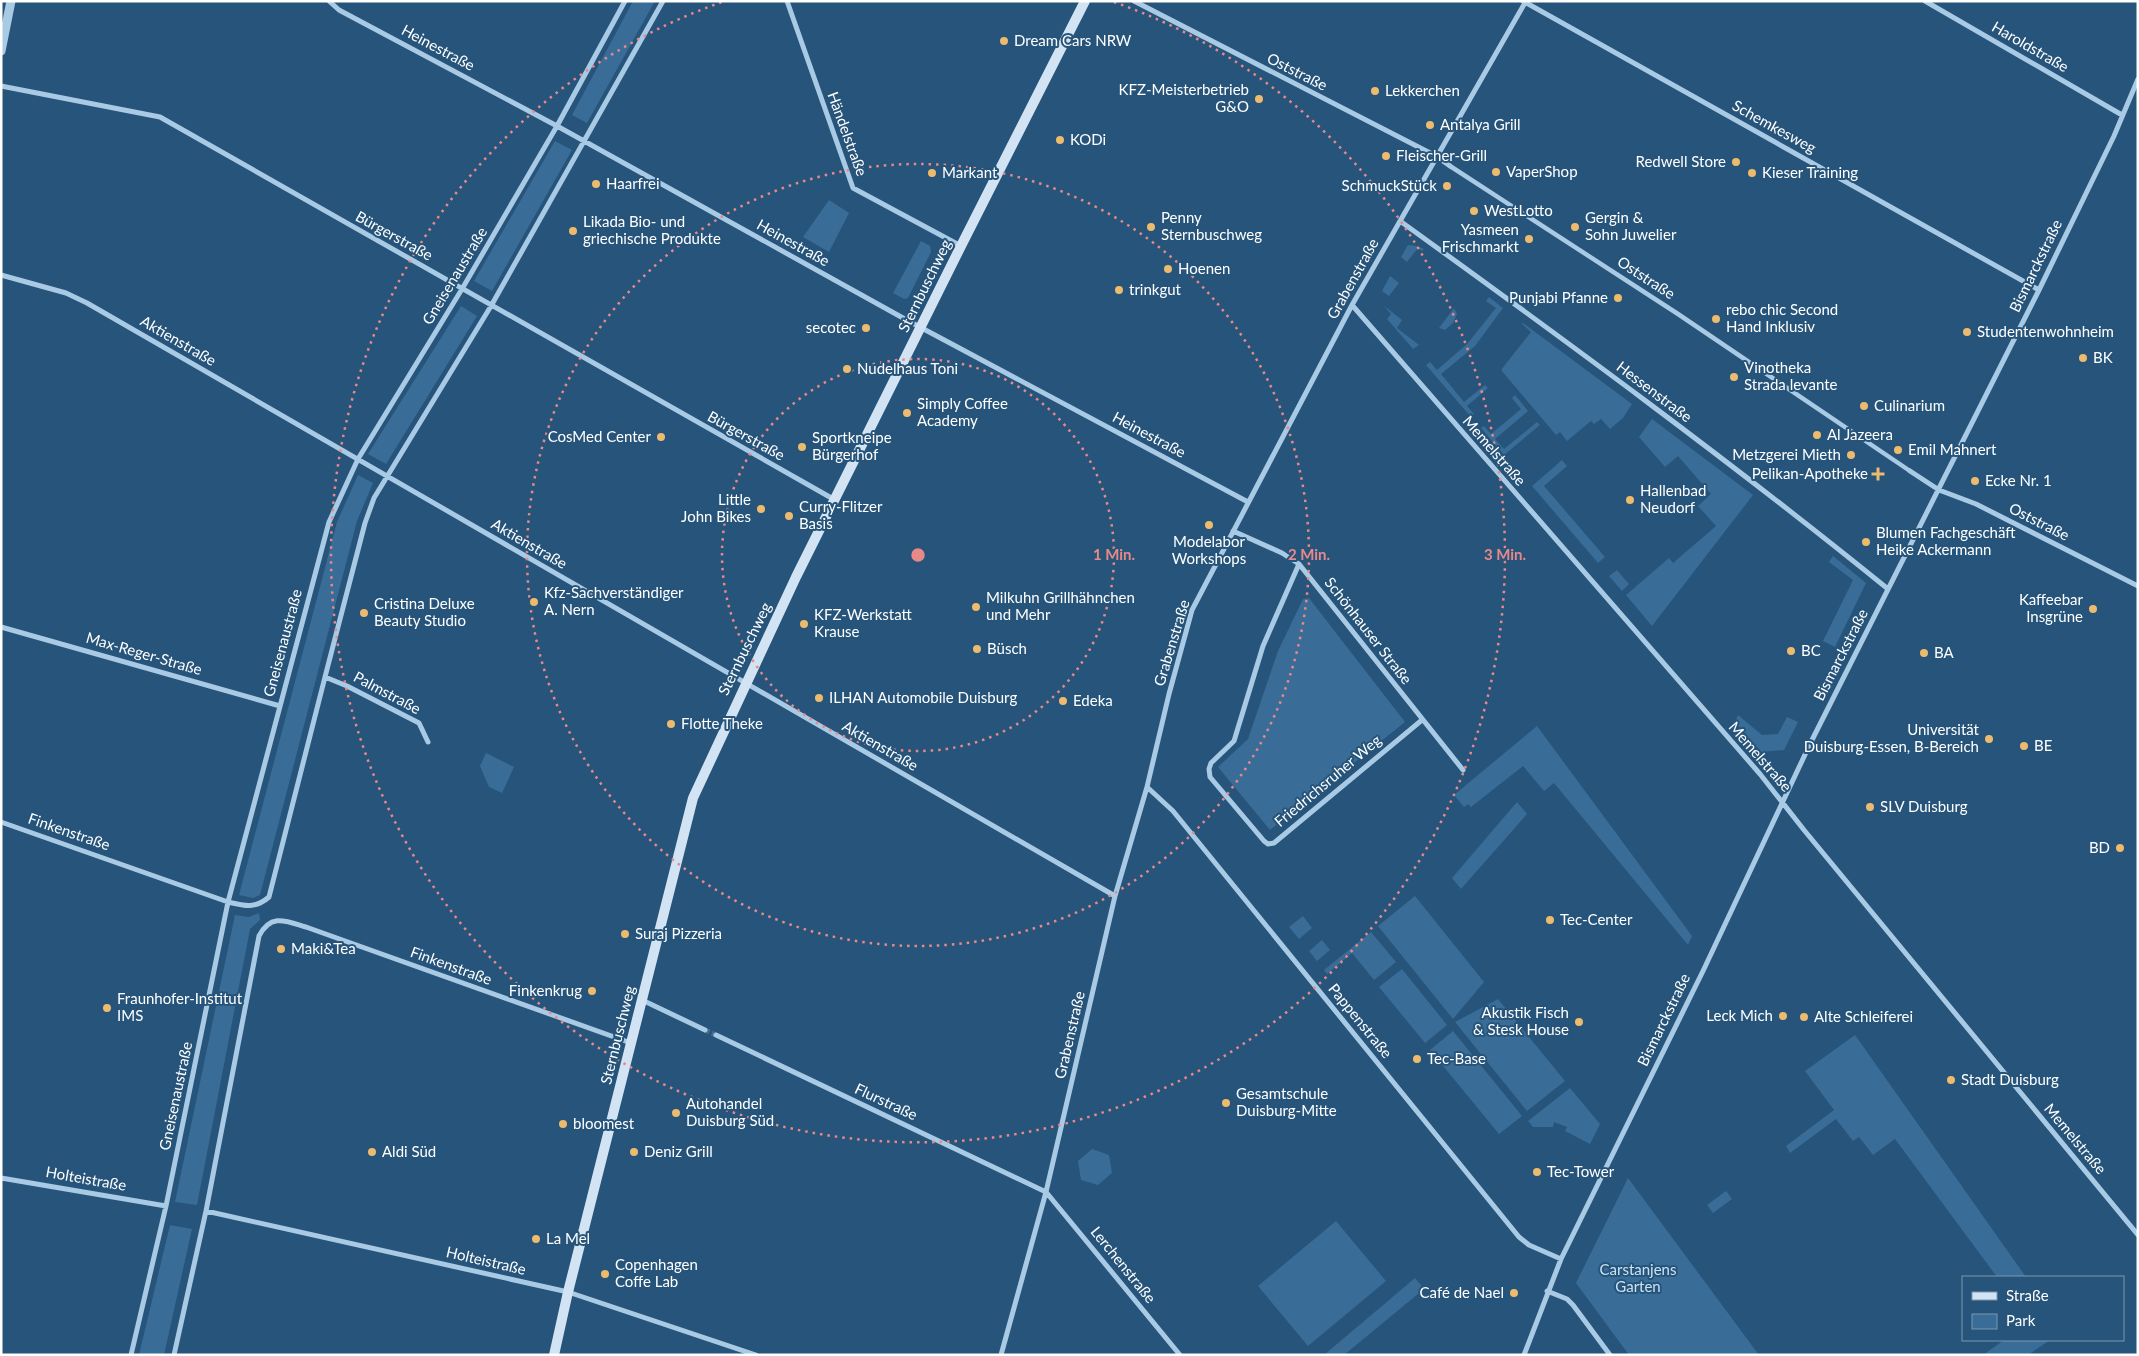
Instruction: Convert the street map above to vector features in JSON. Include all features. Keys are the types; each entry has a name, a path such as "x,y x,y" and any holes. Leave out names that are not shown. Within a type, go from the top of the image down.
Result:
{"main road":[{"name":"Sternbuschweg","path":"554,1355 568,1292 601,1168 693,798 745,683 835,500 1085,1"}],"street":[{"path":"1,51 11,1"},
{"name":"Heinestraße","path":"329,1 339,10 557,126 921,328 1248,502"},
{"name":"Gneisenaustraße","path":"131,1355 166,1206 228,902 329,522 358,459 462,289 557,126 625,1"},
{"path":"325,677 365,523 374,498 491,306 663,1"},
{"name":"Händelstraße","path":"787,1 853,188 961,246"},
{"name":"Oststraße","path":"1134,1 1436,156 1678,314 1939,490 1976,504 2138,586"},
{"name":"Haroldstraße","path":"1925,1 2122,115"},
{"name":"Grabenstraße","path":"1002,1355 1046,1192 1115,896 1147,787 1168,694 1192,610 1352,305 1525,2"},
{"name":"Schemkesweg","path":"1525,2 2040,290"},
{"name":"Bismarckstraße","path":"1524,1355 1561,1259 1888,589 2040,290 2138,79"},
{"name":"Bürgerstraße","path":"1,86 160,117 835,500"},
{"name":"Hessenstraße","path":"1400,221 1558,335 1809,524 1888,589"},
{"name":"Aktienstraße","path":"1,275 66,293 87,303 1115,896"},
{"name":"Memelstraße","path":"1352,305 1783,803 2138,1235"},
{"name":"Schönhauser Straße","path":"1233,532 1282,553 1299,564 1463,770"},
{"name":"Friedrichsruher Weg","path":"1299,564 1263,646 1234,741 1211,763 1209,768 1210,777 1264,841 1268,844 1274,843 1422,720"},
{"name":"Max-Reger-Straße","path":"1,627 280,706"},
{"name":"Palmstraße","path":"325,677 347,686 419,723 428,742"},
{"name":"Finkenstraße","path":"1,822 228,902 251,907 260,905 269,898 325,677"},
{"name":"Pappenstraße","path":"1147,787 1173,811 1519,1237 1528,1245 1561,1259"},
{"name":"Finkenstraße","path":"206,1211 258,936 264,926 270,921 286,921 631,1043"},
{"path":"642,1000 705,1030"},
{"name":"Flurstraße","path":"716,1035 1046,1192"},
{"name":"Holteistraße","path":"1,1178 166,1206"},
{"name":"Lerchenstraße","path":"1046,1192 1180,1355"},
{"path":"174,1355 206,1211"},
{"name":"Holteistraße","path":"206,1211 568,1292 756,1355"},
{"path":"1548,1291 1567,1299 1573,1305 1610,1355"}],"green space":[{"path":"633,1 655,1 587,123 572,115"},
{"path":"555,141 572,150 492,291 474,281"},
{"path":"829,200 849,213 829,252 803,237"},
{"path":"921,241 930,246 931,252 908,298 904,299 893,293"},
{"path":"1408,245 1424,249 1422,251 1418,248 1407,262 1401,257"},
{"path":"1390,276 1399,283 1389,296 1382,291"},
{"path":"1489,297 1503,308 1475,346 1441,374 1464,402 1485,385 1488,388 1467,406 1474,414 1471,417 1426,365 1430,362 1437,370 1467,344 1496,308 1486,301"},
{"path":"1383,305 1402,320 1397,328 1419,345 1413,349 1387,319 1391,314"},
{"path":"461,306 477,316 386,464 368,454"},
{"path":"1454,308 1457,314 1453,323 1445,330 1439,328"},
{"path":"1523,323 1632,404 1623,418 1610,429 1601,419 1594,424 1591,421 1567,441 1560,432 1556,435 1501,370 1531,332"},
{"path":"1515,395 1528,411 1495,439 1504,449 1537,422 1540,425 1504,455 1481,428 1484,426 1491,434 1521,409 1512,398"},
{"path":"1652,419 1753,495 1652,626 1626,595 1669,558 1673,563 1716,526 1698,506 1711,494 1678,456 1665,467 1639,437"},
{"path":"1562,460 1567,466 1544,486 1605,557 1598,563 1532,486"},
{"path":"358,475 373,483 357,521 260,895 253,898 239,895 337,522"},
{"path":"1833,556 1866,583 1835,647 1823,641 1853,580 1829,562"},
{"path":"1617,570 1629,584 1622,591 1609,576"},
{"path":"1309,598 1405,722 1270,830 1218,767 1248,739 1278,651 1303,599"},
{"path":"1738,715 1762,735 1778,734 1787,717 1798,722 1784,750 1761,752 1735,722"},
{"path":"1537,726 1692,936 1688,945 1554,783 1544,791 1523,766 1471,807 1468,804 1464,807 1454,795"},
{"path":"486,753 514,767 502,793 489,787 480,766"},
{"path":"1517,802 1527,814 1461,889 1452,878"},
{"path":"1415,896 1484,982 1453,1019 1378,926"},
{"path":"259,913 260,920 250,929 197,1205 175,1202 235,915 249,917"},
{"path":"1303,916 1312,928 1299,939 1289,927"},
{"path":"1371,932 1396,962 1374,980 1352,953 1327,974 1324,970"},
{"path":"1322,940 1330,950 1317,961 1309,951"},
{"path":"1402,969 1447,1025 1425,1043 1379,987"},
{"path":"1498,999 1565,1081 1527,1111 1455,1022"},
{"path":"1453,1031 1522,1116 1499,1134 1430,1050"},
{"path":"1855,1035 2025,1276 1996,1276 1895,1139 1873,1155 1859,1137 1853,1141 1836,1119 1790,1153 1786,1146 1834,1110 1805,1071"},
{"path":"1570,1088 1600,1124 1590,1144 1565,1131 1567,1127 1554,1122 1553,1127 1533,1127 1528,1121"},
{"path":"1092,1149 1109,1155 1112,1173 1098,1185 1081,1180 1078,1161"},
{"name":"Carstanjens Garten","path":"1628,1178 1759,1355 1629,1355 1576,1283"},
{"path":"1726,1191 1732,1199 1713,1213 1707,1205"},
{"path":"1336,1221 1386,1281 1308,1346 1258,1286"},
{"path":"170,1225 192,1229 164,1355 139,1355"},
{"path":"1415,1278 1424,1289 1344,1355 1324,1355"},
{"path":"2003,1341 2049,1341 2028,1355 1983,1355"}],"tunnel":[{"path":"705,1030 716,1035"}],"place":[{"name":"Dream Cars NRW","path":"1004,41"},
{"name":"Lekkerchen","path":"1375,91"},
{"name":"KFZ-Meisterbetrieb G&O","path":"1259,99"},
{"name":"Antalya Grill","path":"1430,125"},
{"name":"KODi","path":"1060,140"},
{"name":"Fleischer-Grill","path":"1386,156"},
{"name":"Redwell Store","path":"1736,162"},
{"name":"VaperShop","path":"1496,172"},
{"name":"Markant","path":"932,173"},
{"name":"Kieser Training","path":"1752,173"},
{"name":"Haarfrei","path":"596,184"},
{"name":"SchmuckStück","path":"1447,186"},
{"name":"WestLotto","path":"1474,211"},
{"name":"Penny Sternbuschweg","path":"1151,227"},
{"name":"Gergin & Sohn Juwelier","path":"1575,227"},
{"name":"Likada Bio- und griechische Produkte","path":"573,231"},
{"name":"Yasmeen Frischmarkt","path":"1529,239"},
{"name":"Hoenen","path":"1168,269"},
{"name":"trinkgut","path":"1119,290"},
{"name":"Punjabi Pfanne","path":"1618,298"},
{"name":"rebo chic Second Hand Inklusiv","path":"1716,319"},
{"name":"secotec","path":"866,328"},
{"name":"Studentenwohnheim","path":"1967,332"},
{"name":"BK","path":"2083,358"},
{"name":"Nudelhaus Toni","path":"847,369"},
{"name":"Vinotheka Strada levante","path":"1734,377"},
{"name":"Culinarium","path":"1864,406"},
{"name":"Simply Coffee Academy","path":"907,413"},
{"name":"Al Jazeera","path":"1817,435"},
{"name":"CosMed Center","path":"661,437"},
{"name":"Sportkneipe Bürgerhof","path":"802,447"},
{"name":"Emil Mahnert","path":"1898,450"},
{"name":"Metzgerei Mieth","path":"1851,455"},
{"name":"Pelikan-Apotheke","path":"1878,474"},
{"name":"Ecke Nr. 1","path":"1975,481"},
{"name":"Hallenbad Neudorf","path":"1630,500"},
{"name":"Little John Bikes","path":"761,509"},
{"name":"Curry-Flitzer Basis","path":"789,516"},
{"name":"Modelabor Workshops","path":"1209,525"},
{"name":"Blumen Fachgeschäft Heike Ackermann","path":"1866,542"},
{"name":"Kfz-Sachverständiger A. Nern","path":"534,602"},
{"name":"Milkuhn Grillhähnchen und Mehr","path":"976,607"},
{"name":"Kaffeebar Insgrüne","path":"2093,609"},
{"name":"Cristina Deluxe Beauty Studio","path":"364,613"},
{"name":"KFZ-Werkstatt Krause","path":"804,624"},
{"name":"Büsch","path":"977,649"},
{"name":"BC","path":"1791,651"},
{"name":"BA","path":"1924,653"},
{"name":"ILHAN Automobile Duisburg","path":"819,698"},
{"name":"Edeka","path":"1063,701"},
{"name":"Flotte Theke","path":"671,724"},
{"name":"Universität Duisburg-Essen, B-Bereich","path":"1989,739"},
{"name":"BE","path":"2024,746"},
{"name":"SLV Duisburg","path":"1870,807"},
{"name":"BD","path":"2120,848"},
{"name":"Tec-Center","path":"1550,920"},
{"name":"Suraj Pizzeria","path":"625,934"},
{"name":"Maki&Tea","path":"281,949"},
{"name":"Finkenkrug","path":"592,991"},
{"name":"Fraunhofer-Institut IMS","path":"107,1008"},
{"name":"Leck Mich","path":"1783,1016"},
{"name":"Alte Schleiferei","path":"1804,1017"},
{"name":"Akustik Fisch & Stesk House","path":"1579,1022"},
{"name":"Tec-Base","path":"1417,1059"},
{"name":"Stadt Duisburg","path":"1951,1080"},
{"name":"Gesamtschule Duisburg-Mitte","path":"1226,1103"},
{"name":"Autohandel Duisburg Süd","path":"676,1113"},
{"name":"bloomest","path":"563,1124"},
{"name":"Aldi Süd","path":"372,1152"},
{"name":"Deniz Grill","path":"634,1152"},
{"name":"Tec-Tower","path":"1537,1172"},
{"name":"La Mel","path":"536,1239"},
{"name":"Copenhagen Coffe Lab","path":"605,1274"},
{"name":"Café de Nael","path":"1514,1293"}]}
